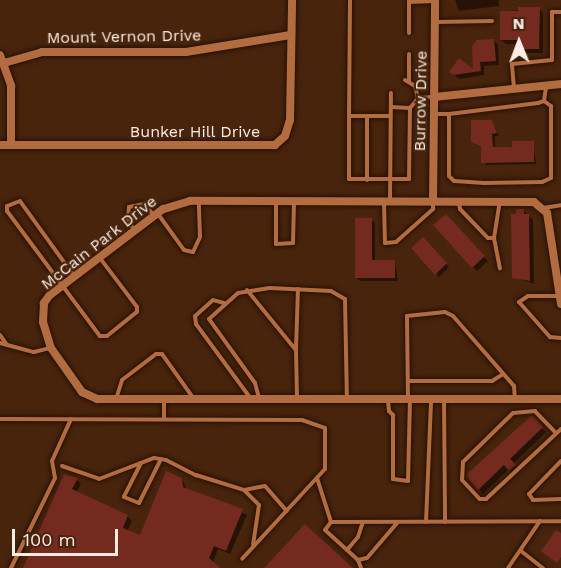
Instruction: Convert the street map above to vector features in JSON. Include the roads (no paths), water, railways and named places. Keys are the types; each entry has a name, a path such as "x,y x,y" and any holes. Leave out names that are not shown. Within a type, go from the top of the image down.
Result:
{"street":[{"name":"Bunker Hill Drive","path":"0,145 275,144 285,136 290,120 292,0"},
{"name":"Burrow Drive","path":"433,202 435,1"},
{"name":"Mount Vernon Drive","path":"11,145 11,86 2,59 42,52 186,52 291,35"},
{"path":"434,97 561,84"},
{"name":"McCain Park Drive","path":"543,208 529,201 199,202 171,205 63,285 44,303 43,330 51,348 86,395 116,399 561,399"},
{"path":"543,208 548,216 559,269 560,300"}],"lane":[{"path":"350,0 349,179 389,181 409,179 410,108 418,98 434,97"},
{"path":"409,33 409,1 435,1"},
{"path":"514,88 512,64 552,60 552,12 561,12"},
{"path":"435,22 492,21"},
{"path":"409,54 407,81 418,98"},
{"path":"544,101 546,85"},
{"path":"391,93 386,243 396,242 433,209 433,202"},
{"path":"434,114 544,101 551,106 553,141 551,178 542,182 454,181 449,176 449,114"},
{"path":"391,107 410,108"},
{"path":"349,116 390,116"},
{"path":"367,116 368,180"},
{"path":"74,277 20,201 7,206 7,211 100,336 107,336 137,312 137,307 99,258"},
{"path":"134,231 128,220 129,207 143,204 156,215 184,250 193,252 200,237 199,202"},
{"path":"276,202 276,244 293,243 294,202"},
{"path":"459,202 460,209 488,238 494,238"},
{"path":"500,202 494,238 500,268"},
{"path":"543,208 561,205"},
{"path":"247,290 296,350"},
{"path":"255,400 255,383 209,319 224,303 247,290 331,291 345,299 347,400"},
{"path":"297,400 298,290"},
{"path":"560,300 528,296 519,302 550,337 561,338"},
{"path":"224,303 213,300 195,316 195,324 255,400"},
{"path":"388,400 388,411 393,415 393,479 408,481 410,312 445,312 453,316 514,386 515,400"},
{"path":"0,335 7,346"},
{"path":"0,344 34,352 51,348"},
{"path":"116,399 122,380 156,354 162,354 194,400"},
{"path":"408,381 492,381 503,374"},
{"path":"164,399 164,419"},
{"path":"426,522 431,400"},
{"path":"444,400 445,522"},
{"path":"555,432 535,411 513,413 464,462 462,480 480,499 486,500 555,432 561,429"},
{"path":"11,568 55,478 52,461 71,418"},
{"path":"0,419 164,419 317,423 325,428 328,438 325,469 242,559"},
{"path":"141,462 124,497 139,503 161,459"},
{"path":"62,466 99,479 141,462 161,459 244,490 259,504 253,547"},
{"path":"561,462 529,494 533,500 561,499"},
{"path":"317,478 331,522"},
{"path":"244,490 265,486 287,511"},
{"path":"508,568 540,521"},
{"path":"331,522 561,521"},
{"path":"331,522 325,530 358,560 361,568"},
{"path":"346,550 358,537 363,522"},
{"path":"358,560 367,558 397,522"},
{"path":"521,550 543,568"}]}
